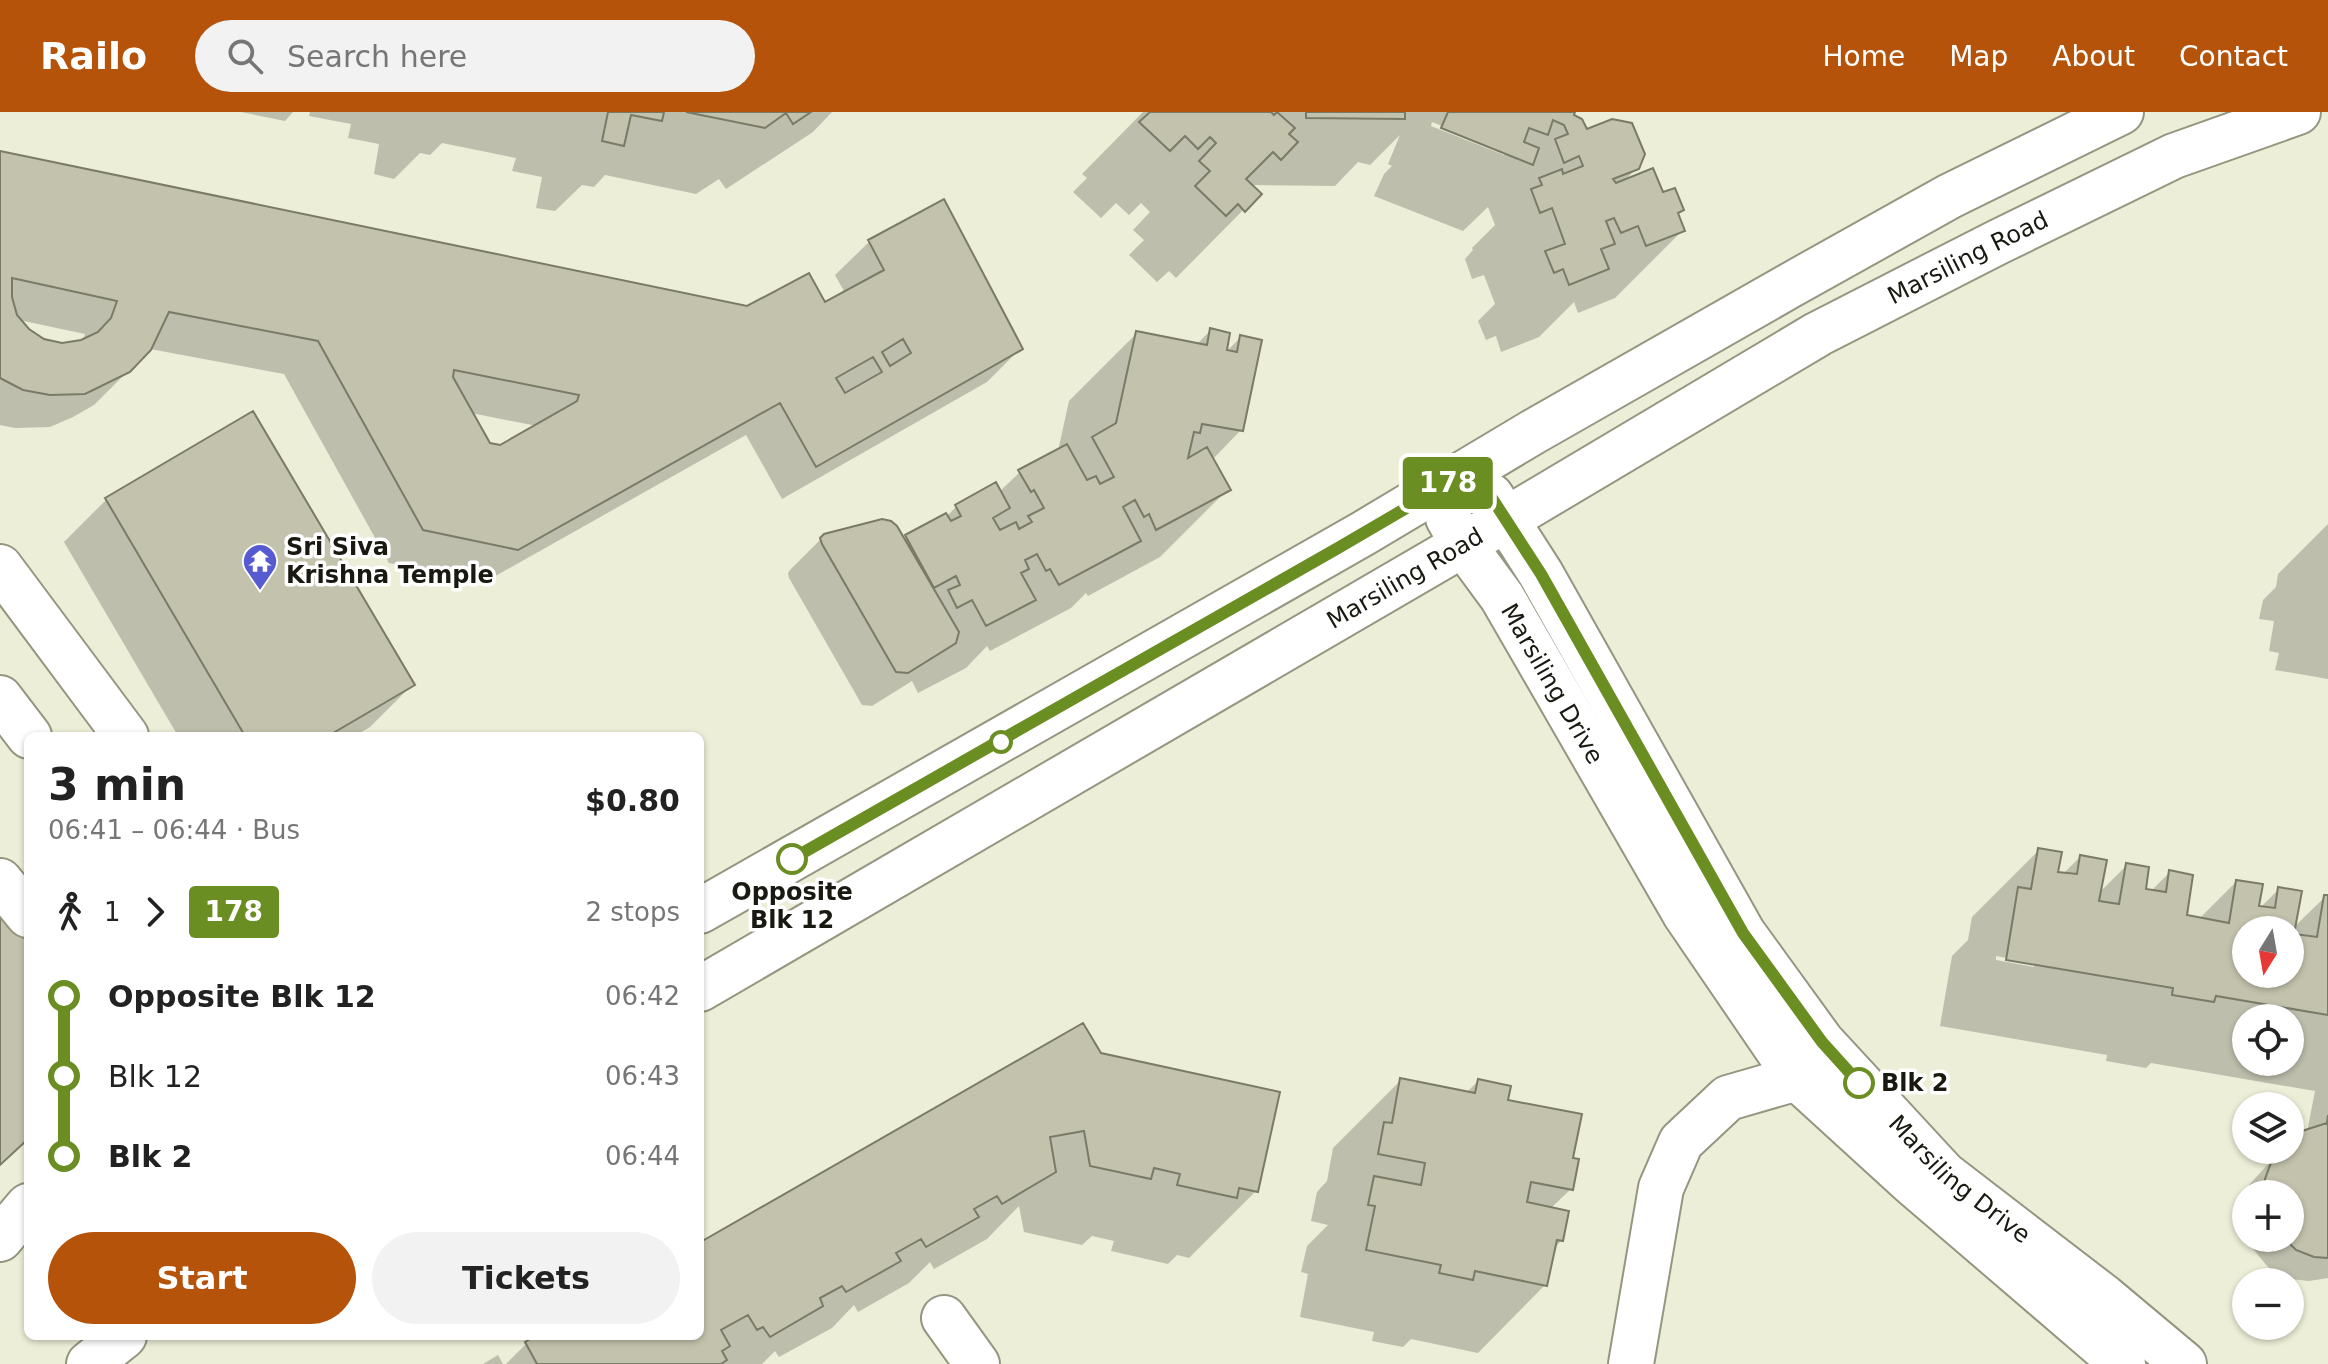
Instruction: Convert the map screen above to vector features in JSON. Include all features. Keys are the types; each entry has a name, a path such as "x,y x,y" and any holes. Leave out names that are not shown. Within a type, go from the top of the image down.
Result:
{"street":[{"path":"704,909 1351,541 1776,293 1950,196 2121,112"},
{"name":"Marsiling Road","path":"704,987 1507,519 1804,342 2174,156 2298,112"},
{"name":"Marsiling Drive","path":"1473,469 1541,574 1743,933 1822,1042 1944,1174 2104,1297 2184,1364"},
{"name":"Marsiling Drive","path":"1432,492 1463,544 1502,597 1685,914 1797,1078 1911,1182 2123,1364"},
{"path":"0,567 123,732"},
{"path":"0,698 26,732"},
{"path":"0,881 24,910"},
{"path":"1631,1364 1661,1188 1681,1142 1728,1098 1797,1078 1822,1042"},
{"path":"0,1239 24,1211"},
{"path":"944,1318 977,1364"},
{"path":"89,1364 119,1340"}],"building":[{"path":"608,112 664,112 662,121 631,115 624,146 602,141"},
{"path":"686,112 811,112 793,124 786,113 765,128"},
{"path":"1150,112 1271,112 1274,115 1277,112 1295,128 1289,134 1298,142 1281,160 1273,152 1246,179 1262,194 1245,212 1238,204 1226,216 1195,186 1210,171 1199,161 1216,143 1210,137 1198,149 1185,136 1170,151 1139,122"},
{"path":"1306,112 1405,112 1405,119 1306,118"},
{"path":"1448,112 1575,112 1574,115 1582,119 1587,129 1612,119 1632,123 1645,154 1639,169 1613,179 1616,183 1653,168 1663,192 1675,188 1684,210 1678,213 1685,231 1646,246 1638,226 1621,233 1614,218 1606,221 1615,244 1601,249 1609,269 1569,285 1563,269 1554,273 1545,251 1565,244 1552,208 1540,213 1531,189 1542,185 1539,178 1562,169 1563,174 1583,166 1579,156 1564,163 1555,139 1568,134 1564,125 1553,120 1548,135 1529,128 1524,142 1539,148 1533,165 1441,128"},
{"path":"0,151 747,306 809,273 825,302 884,270 868,240 944,199 1023,349 816,467 780,403 518,550 423,530 318,341 169,312 151,350 130,372 85,394 50,395 23,390 0,378","holes":["12,278 117,301 111,318 98,332 81,340 62,343 44,339 29,329 17,315 12,297","903,339 911,353 890,366 882,352","873,357 882,372 845,393 836,378","454,370 579,395 577,401 500,445 490,443 453,377"]},
{"path":"1210,328 1230,333 1227,350 1237,352 1240,335 1262,340 1243,431 1202,424 1200,433 1194,432 1188,458 1207,447 1231,490 1156,530 1149,514 1144,517 1135,500 1123,507 1141,541 1059,585 1050,569 1046,571 1037,554 1025,560 1029,569 1021,573 1036,600 986,626 972,600 957,608 948,590 960,585 956,576 934,588 905,535 946,513 951,521 961,516 955,505 996,482 1010,508 993,518 1000,530 1016,522 1019,529 1032,522 1028,516 1044,508 1018,470 1067,444 1087,480 1096,476 1100,484 1114,477 1092,437 1116,423 1136,331 1207,345"},
{"name":"Sri Siva Krishna Temple","path":"253,411 415,685 335,732 243,732 105,498"},
{"path":"882,519 897,526 959,632 956,643 908,673 896,672 820,538 824,534"},
{"path":"2038,848 2062,852 2058,872 2077,874 2080,855 2107,860 2099,901 2119,904 2126,863 2149,867 2146,889 2166,892 2169,870 2193,875 2187,915 2229,923 2236,880 2263,884 2259,906 2275,908 2278,887 2302,891 2297,916 2232,916 2232,988 2304,988 2304,935 2317,937 2324,895 2328,895 2328,1015 2304,1011 2304,1004 2263,1004 2216,996 2214,1002 2172,995 2173,988 2006,960 2018,887 2031,889"},
{"path":"0,912 24,938 24,1143 0,1165"},
{"path":"1083,1023 1101,1053 1280,1092 1258,1192 1239,1188 1237,1198 1177,1185 1180,1174 1154,1168 1151,1179 1090,1166 1084,1131 1050,1137 1056,1172 1002,1204 997,1196 974,1209 979,1217 926,1247 921,1239 896,1253 901,1261 846,1292 842,1286 820,1298 823,1306 770,1337 763,1327 757,1330 748,1315 721,1330 730,1346 722,1351 727,1360 721,1364 537,1364 525,1342 528,1340 704,1340 704,1240"},
{"path":"1400,1078 1475,1093 1478,1079 1511,1086 1508,1100 1582,1114 1573,1158 1579,1159 1573,1190 1531,1182 1527,1202 1569,1211 1563,1241 1557,1240 1547,1286 1475,1271 1473,1280 1439,1273 1441,1265 1366,1250 1375,1206 1368,1205 1374,1176 1421,1185 1425,1163 1378,1154 1384,1122 1392,1123"},
{"path":"2328,1115 2328,1258 2301,1252 2304,1252 2304,1180 2265,1180 2271,1164 2304,1164 2304,1130 2327,1123"}],"bus line":[{"name":"178","path":"792,859 1473,469 1541,574 1743,933 1822,1042 1859,1083"}],"place":[{"name":"Sri Siva Krishna Temple","path":"260,592"},
{"name":"Opposite Blk 12","path":"792,859"},
{"name":"Blk 2","path":"1859,1083"}]}
